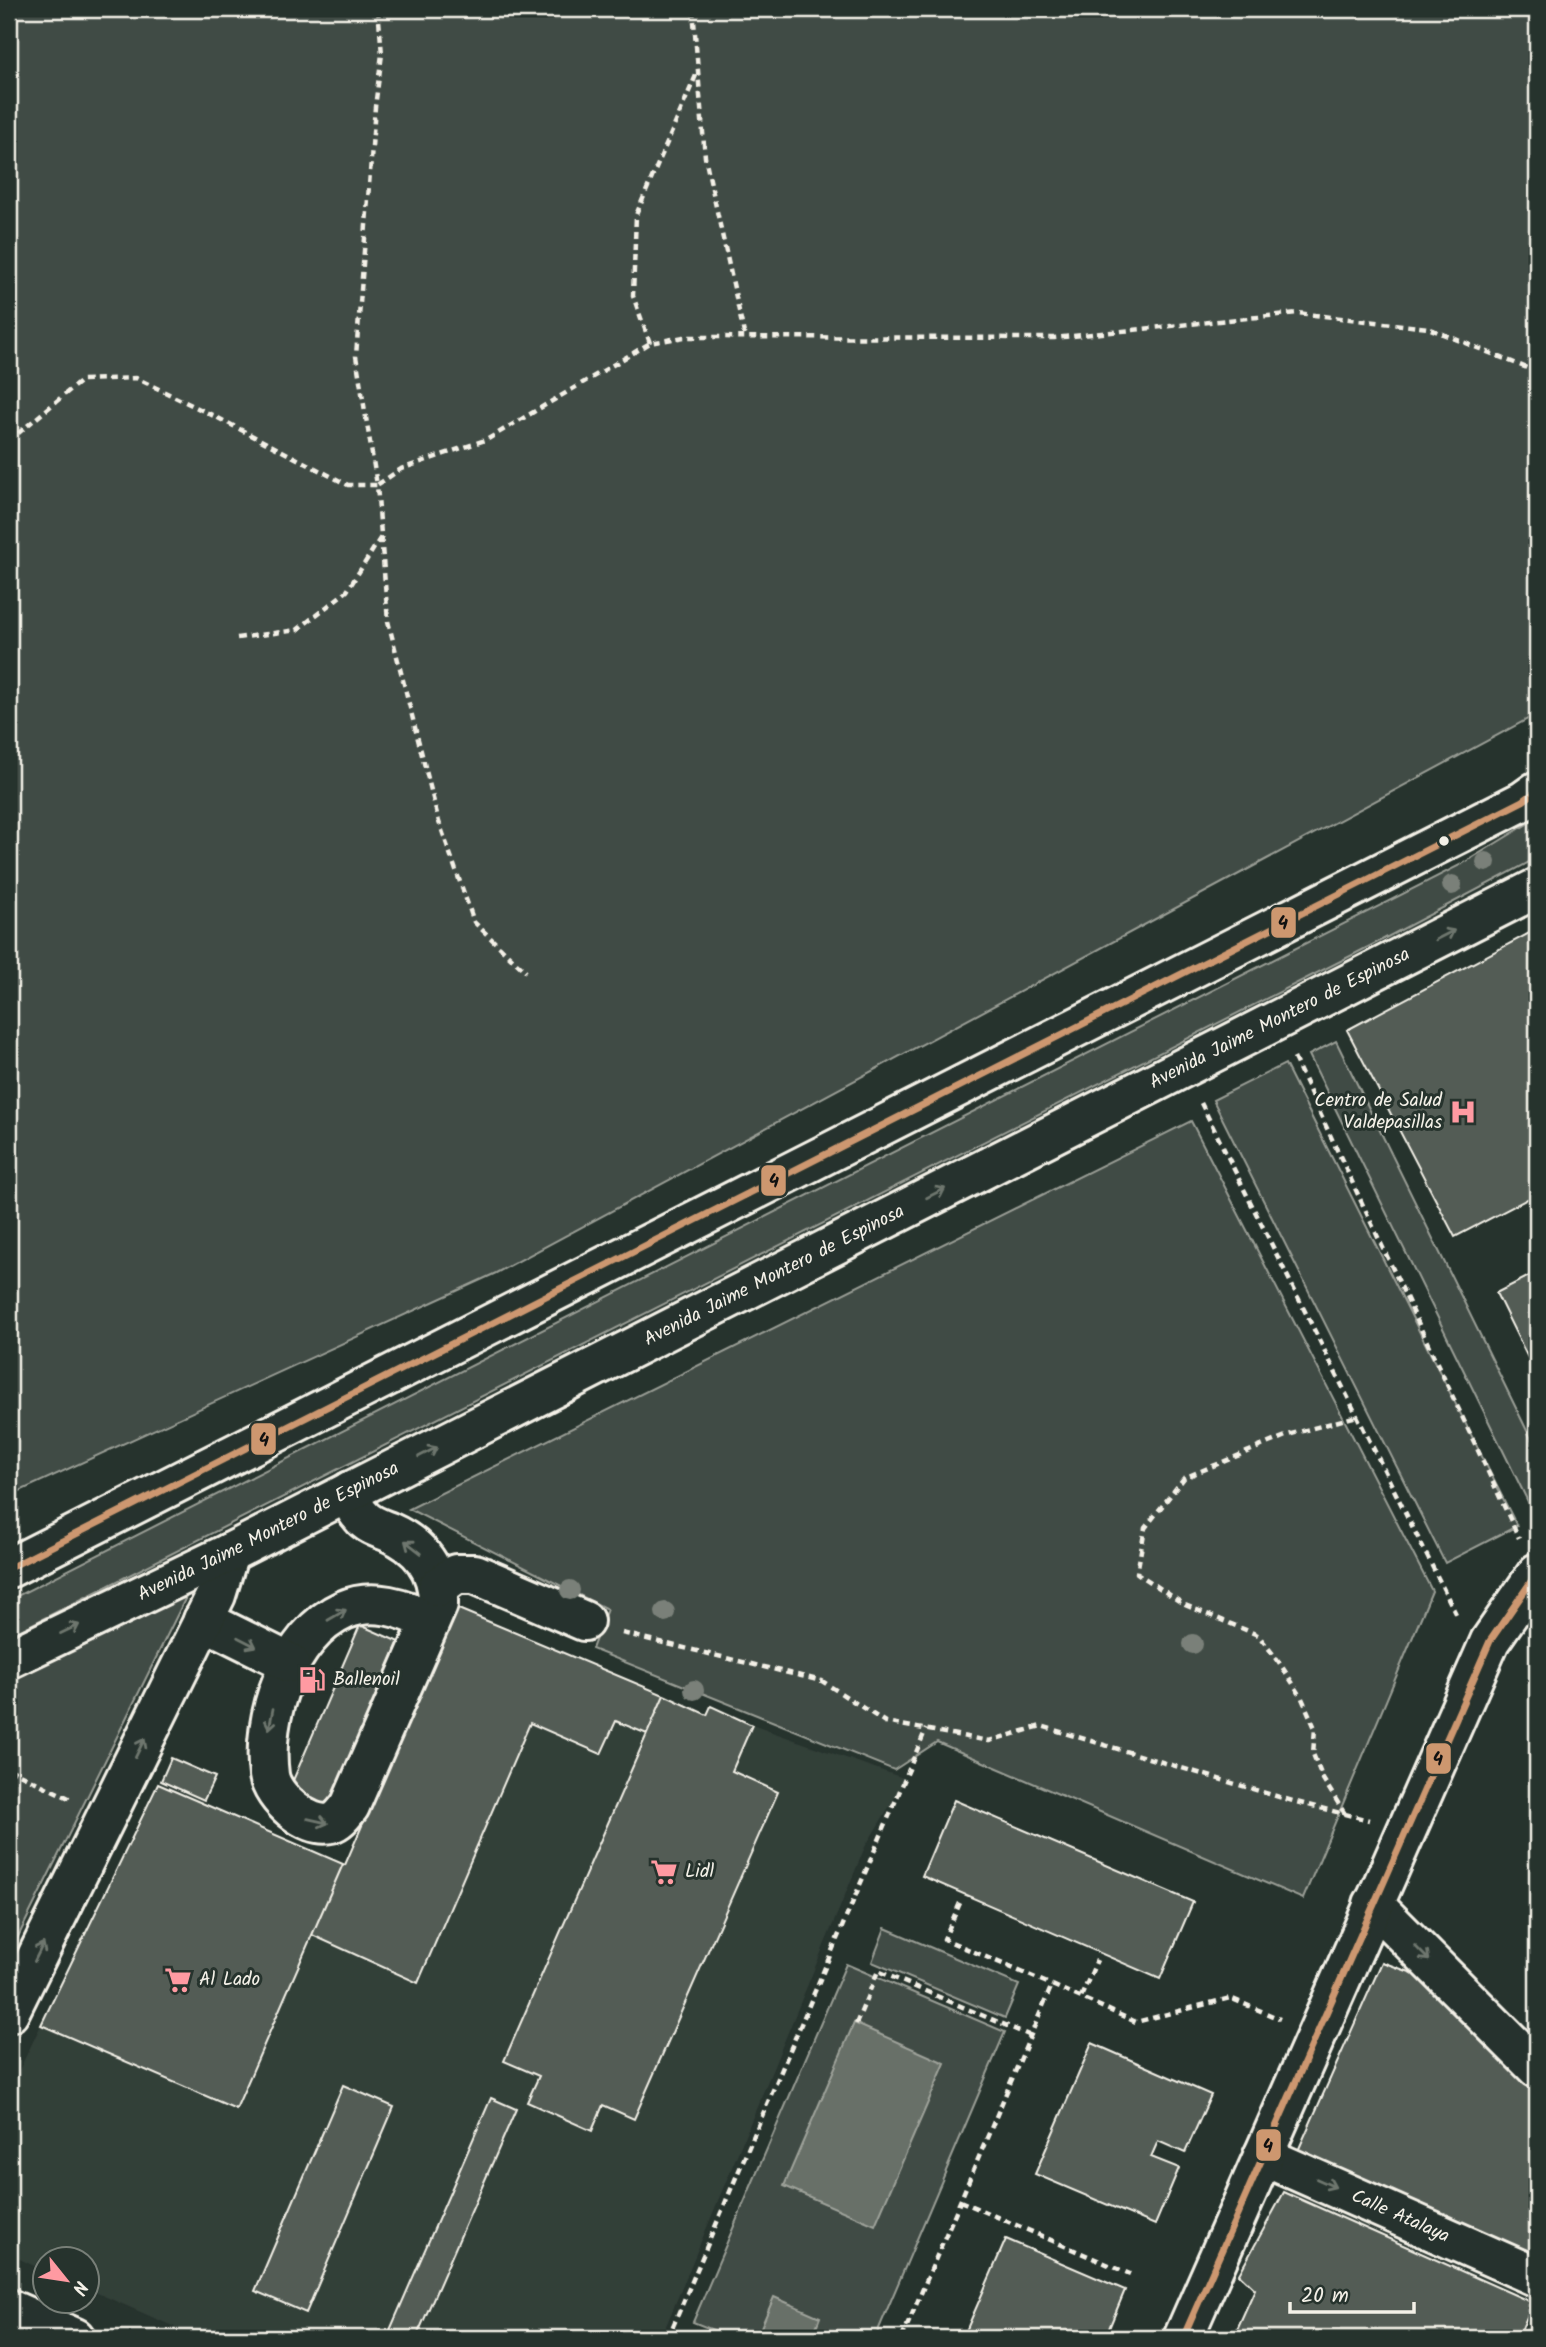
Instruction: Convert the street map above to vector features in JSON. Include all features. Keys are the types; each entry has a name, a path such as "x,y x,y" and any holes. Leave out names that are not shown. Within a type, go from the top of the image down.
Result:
{"main road":[{"path":"9,1568 1499,814 1537,791"},
{"name":"Avenida Jaime Montero de Espinosa","path":"9,1659 229,1553 1537,888"},
{"path":"351,1491 355,1509 362,1519 400,1538 423,1555 434,1604"},
{"path":"9,2013 216,1595 229,1553"},
{"path":"434,1604 398,1607 382,1604 345,1609 320,1627 290,1663 269,1719 267,1749 269,1778 287,1806 304,1817 320,1823 330,1823 338,1819 350,1805 434,1604 456,1574 475,1573 584,1622"},
{"path":"1183,2338 1490,1641 1537,1573"},
{"path":"203,1620 290,1663"},
{"path":"1373,1904 1537,2067"},
{"name":"Calle Atalaya","path":"1263,2156 1537,2277"},
{"path":"9,2309 75,2338"}],"path":[{"path":"378,9 382,54 375,107 356,356 377,485 388,621 439,822 474,922 526,972"},
{"path":"692,9 705,157 745,338"},
{"path":"650,343 633,296 636,215 698,70"},
{"path":"9,441 82,380 136,378 348,485 377,485 401,468 488,439 650,343 684,337 1054,338 1297,313 1428,328 1537,372"},
{"path":"237,638 297,630 347,591 381,536"},
{"path":"1276,1020 1537,1573"},
{"path":"1184,1067 1480,1663"},
{"path":"1345,1815 1323,1779 1313,1754 1315,1728 1301,1696 1258,1635 1185,1605 1137,1573 1145,1528 1184,1478 1288,1436 1357,1416"},
{"path":"584,1622 603,1629 822,1681 885,1722 989,1741 1041,1726 1296,1802 1407,1829"},
{"path":"668,2338 926,1730"},
{"path":"9,1769 75,1801"},
{"path":"960,1903 944,1939 1136,2022 1230,1998 1316,2035"},
{"path":"1081,1997 1097,1960"},
{"path":"856,2024 878,1971 1031,2036"},
{"path":"902,2338 1052,1985"},
{"path":"961,2201 1130,2274"},
{"path":"815,2330 834,2338"}],"shaded area":[{"path":"9,9 1537,9 1537,714 496,1273 9,1496"},
{"path":"1537,818 1537,858 1378,942 9,1636 9,1600 1462,864"},
{"path":"1336,1041 1537,1451 1537,1520 1309,1055"},
{"path":"1285,1064 1517,1526 1445,1563 1213,1100"},
{"path":"1191,1121 1432,1591 1303,1899 937,1742 894,1770 592,1649 607,1609 409,1509"},
{"path":"192,1585 9,1955 9,1679"},
{"path":"456,1608 707,1715 711,1706 752,1725 906,1779 865,1847 661,2338 200,2338 102,2295 102,2246 32,2246 32,2265 9,2254 9,2091 158,1784 345,1865"},
{"path":"885,1928 1019,1985 1005,2018 872,1962"},
{"path":"846,1964 1005,2032 875,2338 733,2338 693,2322"},
{"path":"854,2023 945,2063 875,2225 784,2186"},
{"path":"774,2297 820,2317 812,2338 773,2338 759,2332"}],"building":[{"name":"Centro de Salud Valdepasillas","path":"1537,929 1537,1194 1455,1237 1347,1030"},
{"path":"1533,1274 1537,1283 1537,1376 1496,1293"},
{"path":"456,1608 664,1695 647,1734 616,1721 601,1754 530,1723 418,1983 312,1935"},
{"path":"360,1625 399,1642 327,1809 288,1792"},
{"name":"Lidl","path":"664,1695 707,1715 711,1706 752,1725 732,1771 778,1792 634,2119 603,2105 592,2131 527,2102 539,2076 504,2061"},
{"path":"171,1758 215,1777 204,1800 161,1781"},
{"name":"Al Lado","path":"158,1784 343,1864 236,2109 41,2025"},
{"path":"954,1800 1193,1902 1160,1979 922,1876"},
{"path":"1382,1962 1421,1976 1537,2089 1537,2257 1297,2153"},
{"path":"1092,2043 1211,2095 1185,2153 1158,2141 1151,2157 1179,2168 1155,2225 1035,2174"},
{"path":"343,2085 394,2107 306,2313 255,2291"},
{"path":"491,2098 516,2109 416,2338 387,2337"},
{"path":"1284,2192 1533,2303 1518,2338 1233,2338 1255,2289 1239,2274"},
{"path":"1006,2239 1125,2290 1105,2338 963,2338"}],"transit line":[{"name":"4","path":"9,1568 1523,801 1537,791"},
{"name":"4","path":"1183,2338 1490,1641 1537,1573"}],"place":[{"name":"Centro de Salud Valdepasillas","path":"1463,1112"},
{"name":"Ballenoil","path":"312,1680"},
{"name":"Lidl","path":"664,1872"},
{"name":"Al Lado","path":"178,1980"}]}
